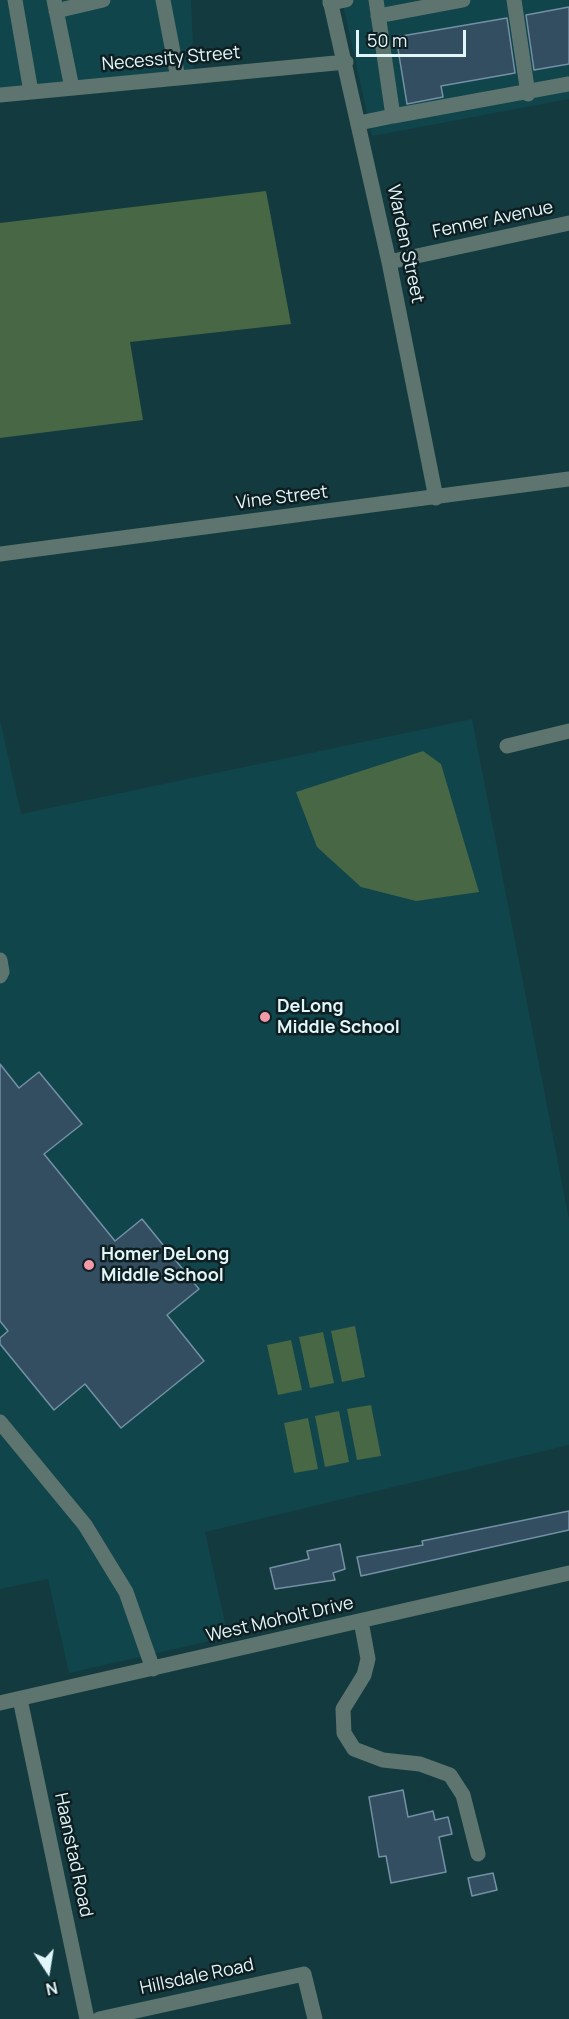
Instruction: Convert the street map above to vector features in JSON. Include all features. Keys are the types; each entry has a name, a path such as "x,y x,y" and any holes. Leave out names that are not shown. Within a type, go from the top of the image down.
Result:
{"street":[{"path":"15,0 31,92"},
{"path":"72,88 55,6 103,0"},
{"path":"163,0 178,78"},
{"path":"330,2 346,0"},
{"path":"376,0 393,116"},
{"path":"378,16 463,0"},
{"path":"514,0 528,94"},
{"name":"Warden Street","path":"330,2 346,62 389,262 436,498"},
{"name":"Necessity Street","path":"0,95 346,62"},
{"path":"359,123 528,94 569,84"},
{"name":"Fenner Avenue","path":"389,262 569,223"},
{"name":"Vine Street","path":"0,554 569,479"},
{"path":"507,746 569,731"},
{"path":"0,960 2,972 0,976"},
{"path":"0,1422 85,1525 126,1592 153,1669"},
{"name":"West Moholt Drive","path":"0,1703 569,1573"},
{"path":"361,1621 368,1659 364,1675 343,1709 344,1733 354,1749 383,1760 420,1764 450,1775 463,1795 478,1854"},
{"name":"Haanstad Road","path":"20,1699 87,2019"},
{"name":"Hillsdale Road","path":"99,2019 304,1974 315,2019"}],"shaded area":[{"path":"0,0 191,0 194,70 0,89"},
{"path":"342,0 569,0 569,99 372,136"},
{"name":"DeLong Middle School","path":"472,719 569,1219 569,1445 205,1532 228,1637 69,1673 48,1579 0,1589 0,720 21,814"}],"green space":[{"path":"266,191 291,324 130,342 143,420 0,438 0,223"},
{"path":"423,751 441,764 479,892 416,901 361,887 317,847 296,792"},
{"path":"355,1326 365,1377 342,1382 331,1331"},
{"path":"323,1332 334,1383 310,1388 299,1337"},
{"path":"291,1340 302,1390 278,1395 267,1345"},
{"path":"371,1405 381,1456 357,1460 347,1409"},
{"path":"339,1411 349,1462 325,1467 315,1416"},
{"path":"308,1418 318,1469 294,1473 284,1423"}],"building":[{"path":"569,7 569,64 534,70 526,15"},
{"path":"507,18 515,73 441,86 443,97 407,104 396,37"},
{"name":"Homer DeLong Middle School","path":"0,1064 19,1088 39,1072 82,1124 44,1154 115,1241 142,1219 199,1289 167,1315 204,1361 121,1428 85,1384 54,1410 0,1344 0,1338 8,1331 0,1321"},
{"path":"569,1511 569,1530 361,1576 357,1557 423,1545 422,1541"},
{"path":"340,1544 345,1569 333,1573 335,1580 275,1589 270,1568 309,1559 307,1551"},
{"path":"403,1790 408,1817 433,1811 435,1820 448,1817 452,1834 439,1837 446,1872 391,1883 386,1856 379,1857 369,1797"},
{"path":"493,1873 497,1890 472,1896 468,1878"}],"place":[{"name":"DeLong Middle School","path":"265,1017"},
{"name":"Homer DeLong Middle School","path":"89,1265"}]}
